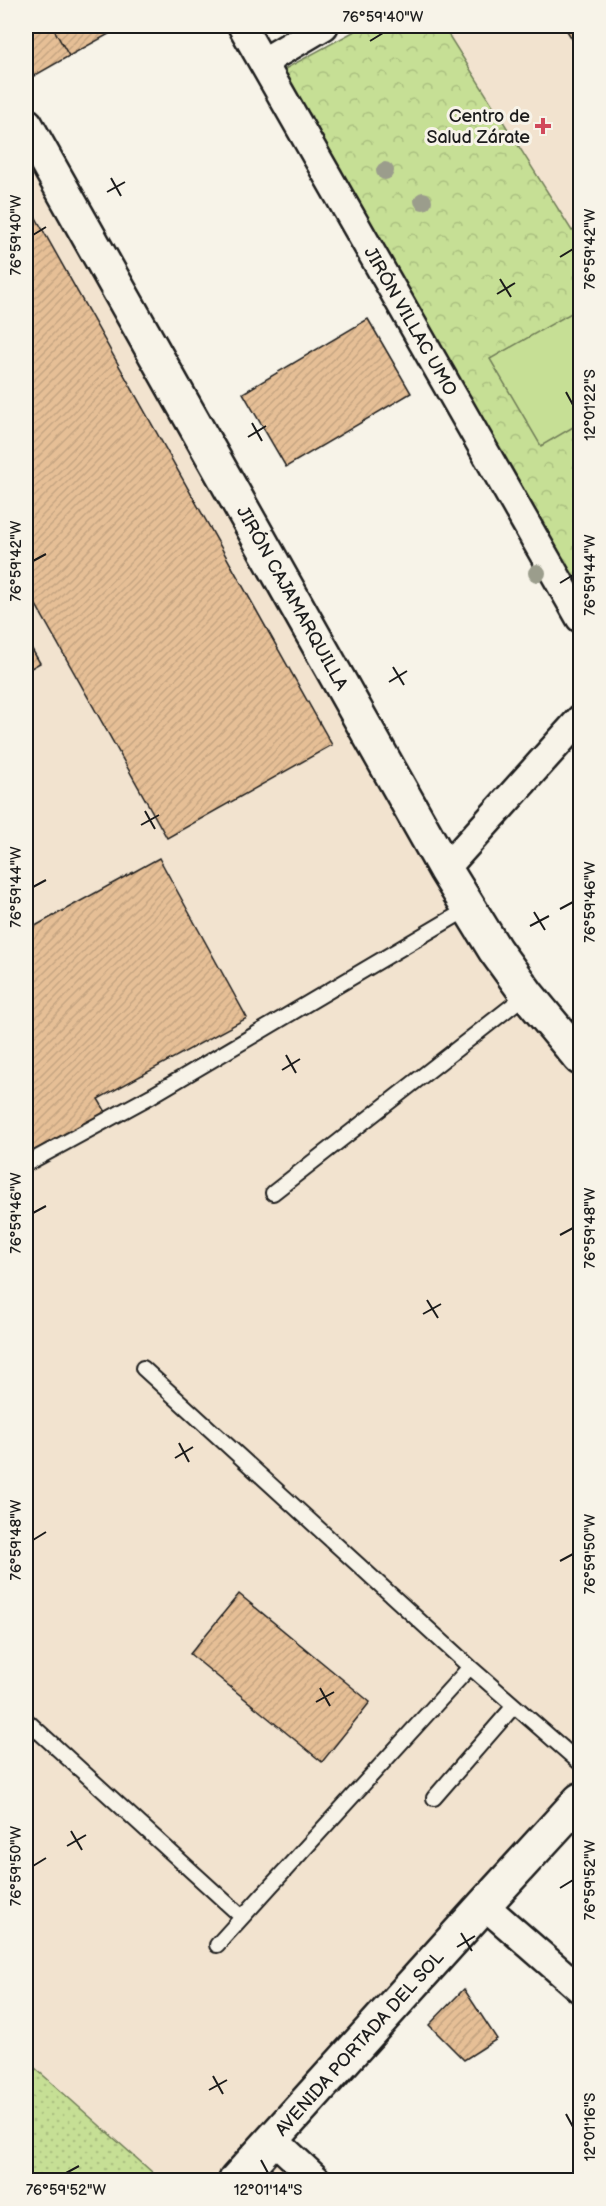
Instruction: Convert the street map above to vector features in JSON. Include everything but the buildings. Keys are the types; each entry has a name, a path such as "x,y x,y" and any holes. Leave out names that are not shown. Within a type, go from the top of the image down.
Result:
{"street":[{"name":"JIRÓN VILLAC UMO","path":"242,26 580,618"},
{"path":"263,62 324,26"},
{"name":"JIRÓN CAJAMARQUILLA","path":"27,132 445,869 495,950 526,994 580,1058"},
{"path":"445,869 580,719"},
{"name":"AVENIDA PORTADA DEL SOL","path":"236,2181 580,1800"},
{"path":"484,1905 580,1989"},
{"path":"273,2139 317,2181"}],"lane":[{"path":"26,1164 151,1096 469,908"},
{"path":"273,1194 526,994"},
{"path":"143,1368 470,1667 580,1763"},
{"path":"217,1945 470,1667"},
{"path":"434,1798 514,1706"},
{"path":"26,1720 242,1917"}],"shaded area":[{"name":"Centro de Salud Zárate","path":"443,26 580,26 580,226 572,231"},
{"path":"26,121 441,855 580,1051 580,1809 283,2135 331,2180 26,2180"}],"green space":[{"path":"364,26 443,26 572,231 580,226 580,593 281,71"},
{"path":"580,308 580,423 541,446 490,359"},
{"path":"26,2060 161,2180 26,2180"}],"place":[{"name":"Centro de Salud Zárate","path":"543,126"}]}
